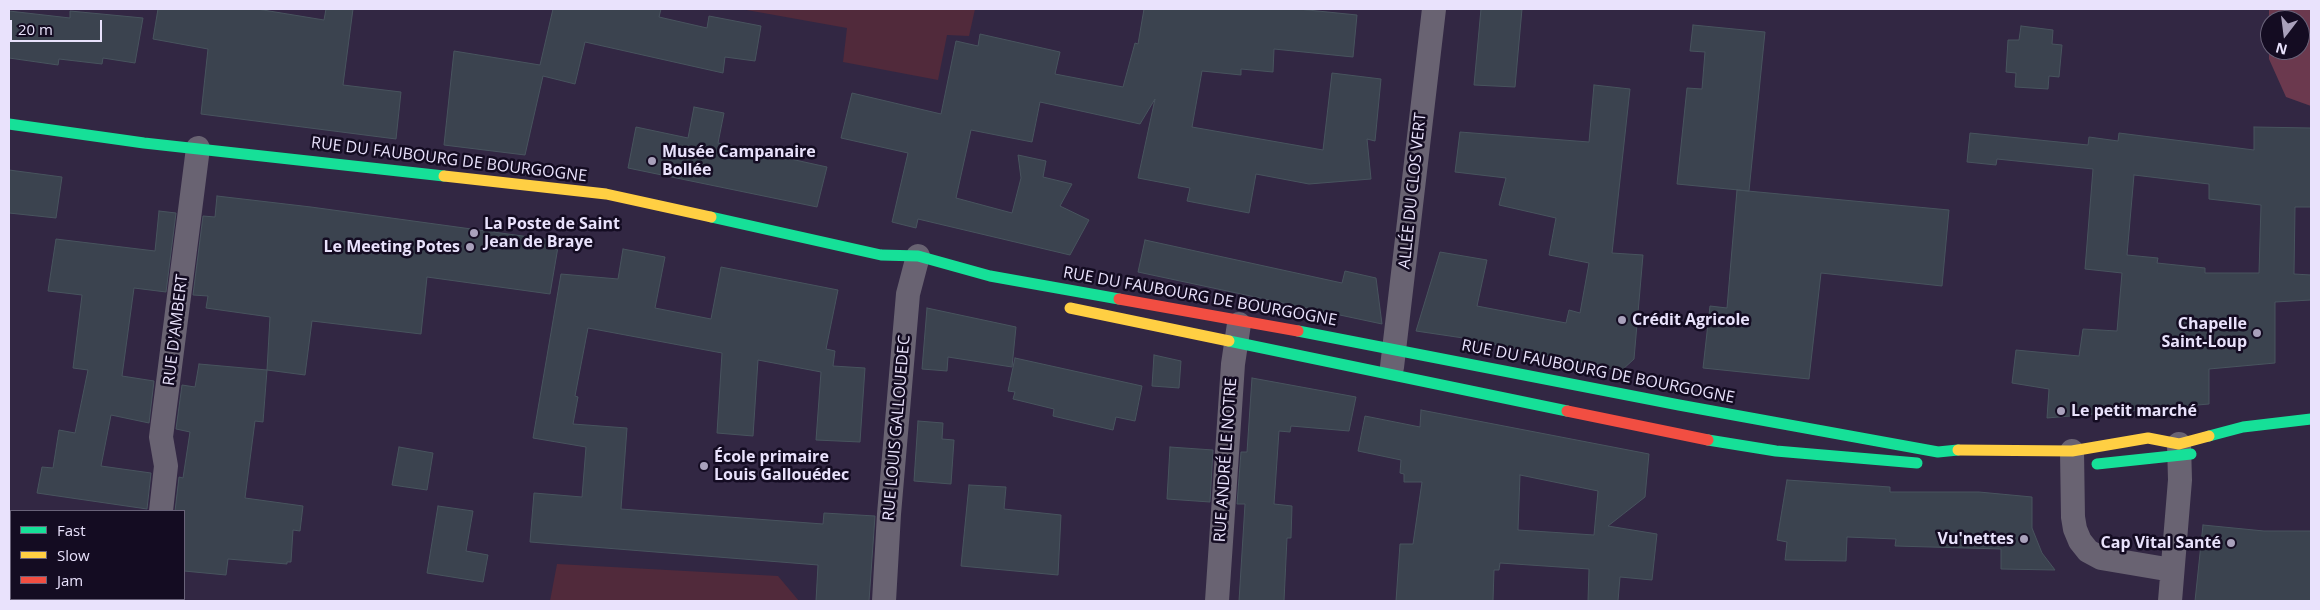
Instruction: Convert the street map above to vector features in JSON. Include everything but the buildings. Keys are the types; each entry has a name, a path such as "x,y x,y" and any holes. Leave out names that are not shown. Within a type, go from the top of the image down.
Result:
{"main road":[{"name":"RUE DU FAUBOURG DE BOURGOGNE","path":"9,124 198,148 606,194 881,255 909,268 990,276 1238,331 1391,374 1706,440 1776,452 1928,464"},
{"name":"RUE DU FAUBOURG DE BOURGOGNE","path":"881,255 909,268"},
{"name":"RUE DU FAUBOURG DE BOURGOGNE","path":"1054,305 1238,331 1396,349 1679,405 1938,452 1969,450 2069,461 2186,451 2243,427 2311,420"},
{"name":"RUE DU FAUBOURG DE BOURGOGNE","path":"2069,461 2148,438 2186,451"}],"street":[{"name":"ALLÉE DU CLOS VERT","path":"1391,374 1396,349 1434,9"},
{"name":"RUE D'AMBERT","path":"161,510 166,466 161,438 198,148"},
{"name":"RUE LOUIS GALLOUEDEC","path":"884,601 889,514 909,268"},
{"name":"RUE ANDRÉ LE NOTRE","path":"1217,601 1238,331"},
{"path":"2170,601 2186,451"},
{"path":"2069,461 2075,529 2088,551 2101,558 2172,570"}],"shaded area":[{"path":"741,9 975,9 969,36 947,35 938,80 843,62 847,28"},
{"path":"2269,9 2311,9 2311,106 2286,97 2269,60 2310,60 2310,10"},
{"path":"557,564 778,576 799,601 550,601"}],"traffic: fast":[{"path":"9,124 144,143 444,176"},
{"path":"711,217 881,255 918,256 990,276 1119,299"},
{"path":"1298,331 1679,405 1938,452 1958,450"},
{"path":"1229,341 1567,411"},
{"path":"2209,436 2243,427 2311,419"},
{"path":"1708,440 1776,451 1917,463"},
{"path":"2097,464 2191,454"}],"traffic: slow":[{"path":"444,176 606,194 711,217"},
{"path":"1070,308 1229,341"},
{"path":"1958,450 2072,451 2148,438 2179,444 2209,436"}],"traffic: jam":[{"path":"1119,299 1298,331"},
{"path":"1567,411 1708,440"}],"place":[{"name":"Musée Campanaire Bollée","path":"652,161"},
{"name":"La Poste de Saint Jean de Braye","path":"474,233"},
{"name":"Le Meeting Potes","path":"470,247"},
{"name":"Crédit Agricole","path":"1622,320"},
{"name":"Chapelle Saint-Loup","path":"2257,333"},
{"name":"Le petit marché","path":"2061,411"},
{"name":"École primaire Louis Gallouédec","path":"704,466"},
{"name":"Vu'nettes","path":"2024,539"},
{"name":"Cap Vital Santé","path":"2231,543"}]}
